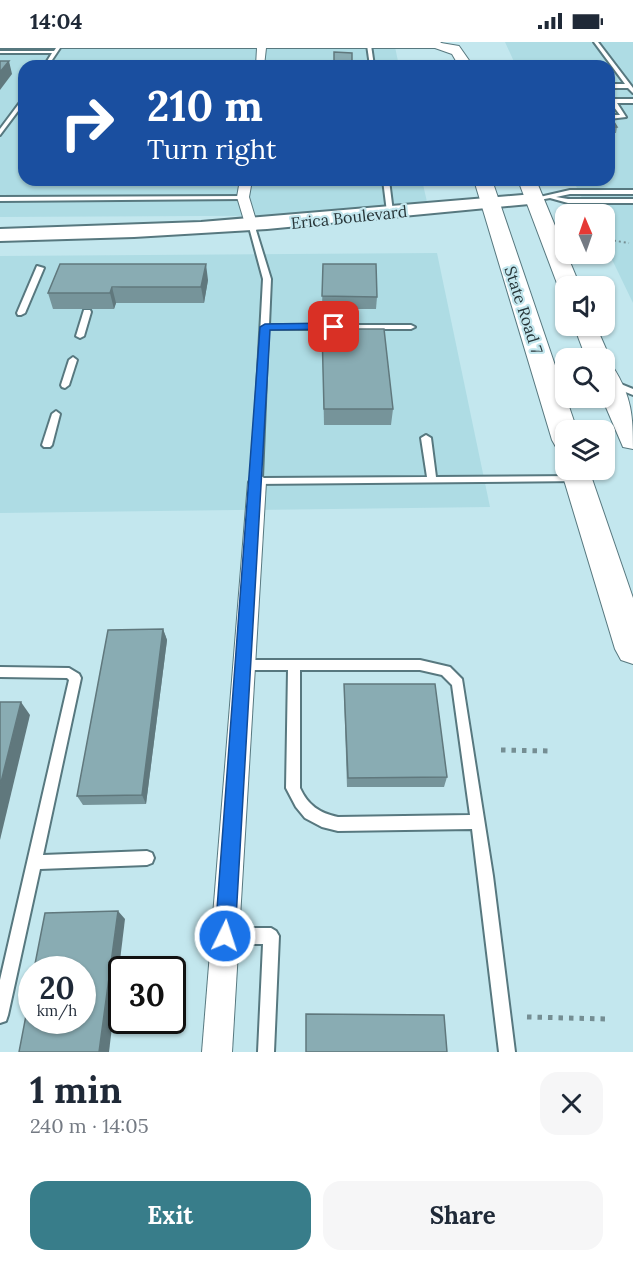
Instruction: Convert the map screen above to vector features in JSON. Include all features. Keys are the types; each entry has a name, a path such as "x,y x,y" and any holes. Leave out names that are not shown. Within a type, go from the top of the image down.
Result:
{"main road":[{"path":"439,44 445,60"},
{"path":"439,44 455,48 461,53 464,60"},
{"name":"State Road 7","path":"485,186 560,420"},
{"path":"537,192 566,276"},
{"path":"615,396 632,435"},
{"path":"578,480 633,649"}],"street":[{"path":"0,45 439,44"},
{"path":"261,60 262,45"},
{"path":"245,186 243,197 252,226"},
{"name":"Erica Boulevard","path":"0,235 111,234 164,229 252,226 490,203 537,192"},
{"name":"Erica Boulevard","path":"0,225 116,224 164,229"},
{"path":"217,1052 257,482"}],"lane":[{"path":"596,42 610,60"},
{"path":"369,45 371,60"},
{"path":"0,52 59,46"},
{"path":"50,60 59,46"},
{"path":"615,67 633,91"},
{"path":"615,86 629,86"},
{"path":"615,101 633,101"},
{"path":"615,106 624,116 615,117"},
{"path":"0,134 18,108"},
{"path":"387,186 390,212"},
{"path":"537,192 633,192"},
{"path":"537,192 568,201 633,201"},
{"path":"0,199 243,197"},
{"path":"252,226 267,279 257,482 432,480 555,475"},
{"path":"21,313 40,268"},
{"path":"80,336 87,312"},
{"path":"265,327 411,327"},
{"path":"65,385 73,360"},
{"path":"615,379 633,392"},
{"path":"47,445 56,414"},
{"path":"426,438 432,480"},
{"path":"244,665 420,665 446,671 458,683 507,1052"},
{"path":"294,665 293,788 299,802 309,814 322,821 338,824 478,822"},
{"path":"0,672 69,673 75,678 0,1015"},
{"path":"34,862 147,858"},
{"path":"225,936 271,936 266,1052"}],"path":[{"path":"615,240 629,243"},
{"path":"501,750 551,751"},
{"path":"527,1017 609,1019"}],"shaded area":[{"path":"0,42 394,42 398,60 18,60 18,186 423,186 430,215 0,217"},
{"path":"505,42 633,42 633,303 614,264 615,204 585,204 576,186 615,186 615,60 513,60"},
{"path":"437,253 490,507 0,513 0,256"}],"building":[{"path":"334,52 352,53 352,60 334,60"},
{"path":"0,61 9,61 0,72"},
{"path":"60,264 206,264 201,287 112,287 110,293 48,293"},
{"path":"323,264 376,264 377,297 322,296"},
{"path":"322,329 384,329 393,409 324,409"},
{"path":"163,629 142,795 77,796 108,630"},
{"path":"344,684 435,684 447,777 348,778"},
{"path":"0,702 21,702 0,786"},
{"path":"118,911 112,956 108,956 108,985 99,1052 19,1052 22,1034 96,1034 96,956 37,956 45,913"},
{"path":"306,1014 444,1015 447,1052 306,1052"}],"route":[{"path":"225,936 257,482 265,327 334,327"}]}
